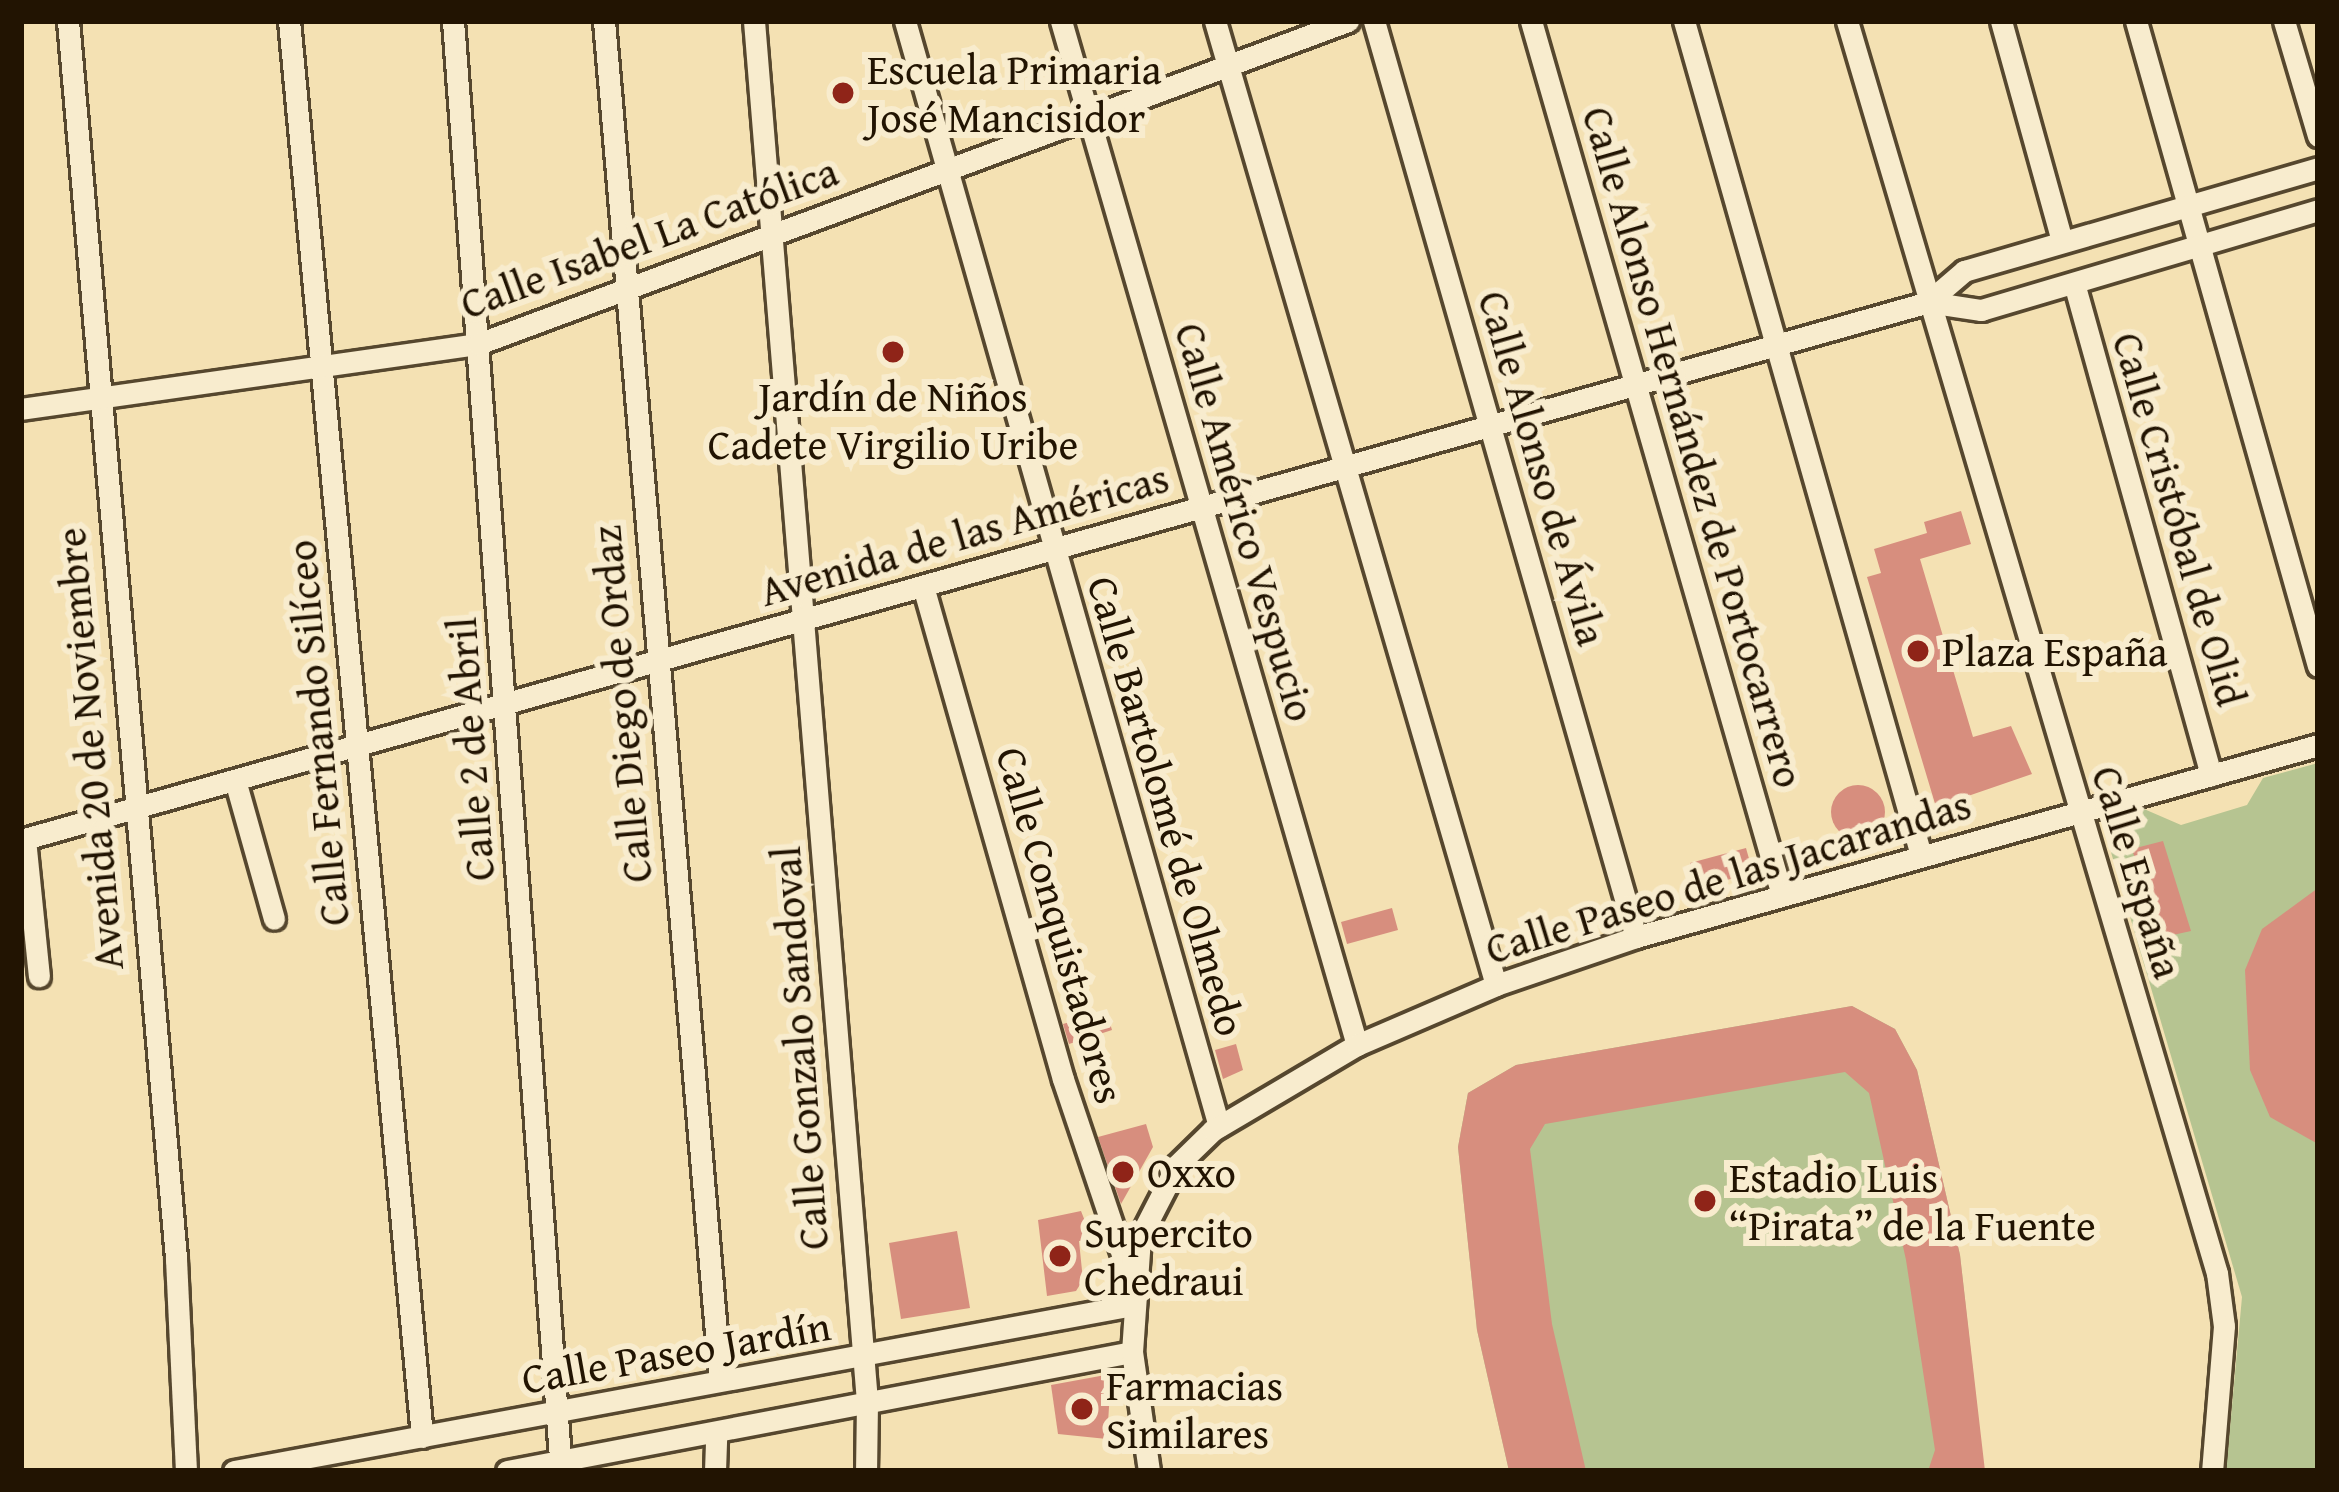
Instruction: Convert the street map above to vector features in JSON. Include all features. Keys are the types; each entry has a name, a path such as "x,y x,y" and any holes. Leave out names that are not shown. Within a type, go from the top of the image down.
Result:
{"street":[{"name":"Avenida 20 de Noviembre","path":"68,21 132,809 176,1259 186,1471"},
{"name":"Calle Fernando Silíceo","path":"289,21 422,1437"},
{"name":"Calle 2 de Abril","path":"453,21 561,1466"},
{"name":"Calle Diego de Ordaz","path":"604,21 720,1380"},
{"name":"Calle Gonzalo Sandoval","path":"754,21 867,1402 866,1471"},
{"name":"Calle Bartolomé de Olmedo","path":"905,21 1219,1126"},
{"name":"Calle Américo Vespucio","path":"1061,21 1357,1045"},
{"path":"1215,21 1496,985"},
{"name":"Calle Isabel La Católica","path":"21,410 478,344 1348,21"},
{"name":"Calle Alonso de Ávila","path":"1374,21 1636,937"},
{"name":"Calle Alonso Hernández de Portocarrero","path":"1531,21 1782,895"},
{"path":"1684,21 1921,855"},
{"name":"Calle España","path":"1846,21 2217,1273 2224,1326 2212,1471"},
{"path":"2001,21 2062,241"},
{"path":"2136,21 2318,666"},
{"path":"2284,21 2318,136"},
{"name":"Avenida de las Américas","path":"23,839 1928,302 1964,272 2318,168"},
{"name":"Avenida de las Américas","path":"1928,302 1981,310 2318,210"},
{"name":"Calle Cristóbal de Olid","path":"2074,283 2211,775"},
{"name":"Calle Conquistadores","path":"923,586 1064,1079 1132,1295"},
{"name":"Calle Paseo de las Jacarandas","path":"1138,1431 1132,1295 1151,1204 1219,1126 1357,1045 1496,985 1636,937 2318,745"},
{"path":"236,779 274,919"},
{"path":"23,839 39,976"},
{"name":"Calle Paseo Jardín","path":"234,1471 862,1358 1132,1295"},
{"name":"Calle Paseo Jardín","path":"507,1471 561,1466 1132,1352"},
{"path":"1130,1471 1138,1431"},
{"path":"1138,1431 1149,1471"},
{"path":"715,1471 716,1433"}],"green space":[{"path":"2318,763 2318,1471 2226,1471 2242,1297 2108,842 2111,818 2144,809 2181,825 2247,805 2263,778"},
{"name":"Estadio Luis “Pirata” de la Fuente","path":"1852,1006 1895,1029 1917,1070 1960,1255 1984,1471 1509,1471 1477,1330 1458,1147 1468,1093 1516,1065"}],"building":[{"name":"Plaza España","path":"1961,511 1971,544 1920,559 1973,737 2011,726 2032,774 1936,807 1867,577 1881,573 1874,549 1927,533 1924,522"},
{"path":"1858,785 1877,793 1885,812 1877,831 1858,839 1839,831 1831,812 1839,793"},
{"path":"2163,841 2191,931 2159,938 2132,849"},
{"path":"1746,848 1753,873 1697,888 1690,863"},
{"path":"2318,888 2318,1144 2270,1117 2250,1070 2245,970 2262,929"},
{"path":"1392,908 1398,930 1347,944 1341,922"},
{"path":"1852,1006 1895,1029 1917,1070 1960,1255 1985,1471 1928,1471 1935,1450 1906,1260 1869,1093 1845,1072 1545,1124 1530,1149 1552,1324 1586,1471 1509,1471 1477,1330 1458,1147 1468,1093 1516,1065"},
{"path":"1106,1011 1112,1030 1069,1044 1063,1024"},
{"path":"1236,1044 1243,1070 1223,1079 1215,1050"},
{"name":"Oxxo","path":"1146,1124 1153,1147 1121,1204 1098,1137"},
{"name":"Supercito Chedraui","path":"1081,1211 1092,1239 1079,1241 1083,1280 1076,1291 1047,1296 1038,1220"},
{"path":"957,1231 970,1308 901,1319 889,1243"},
{"name":"Farmacias Similares","path":"1111,1374 1107,1439 1058,1434 1051,1385"}],"place":[{"name":"Escuela Primaria José Mancisidor","path":"843,93"},
{"name":"Jardín de Niños Cadete Virgilio Uribe","path":"893,352"},
{"name":"Plaza España","path":"1918,651"},
{"name":"Oxxo","path":"1123,1172"},
{"name":"Estadio Luis “Pirata” de la Fuente","path":"1705,1201"},
{"name":"Supercito Chedraui","path":"1060,1256"},
{"name":"Farmacias Similares","path":"1082,1409"}]}
